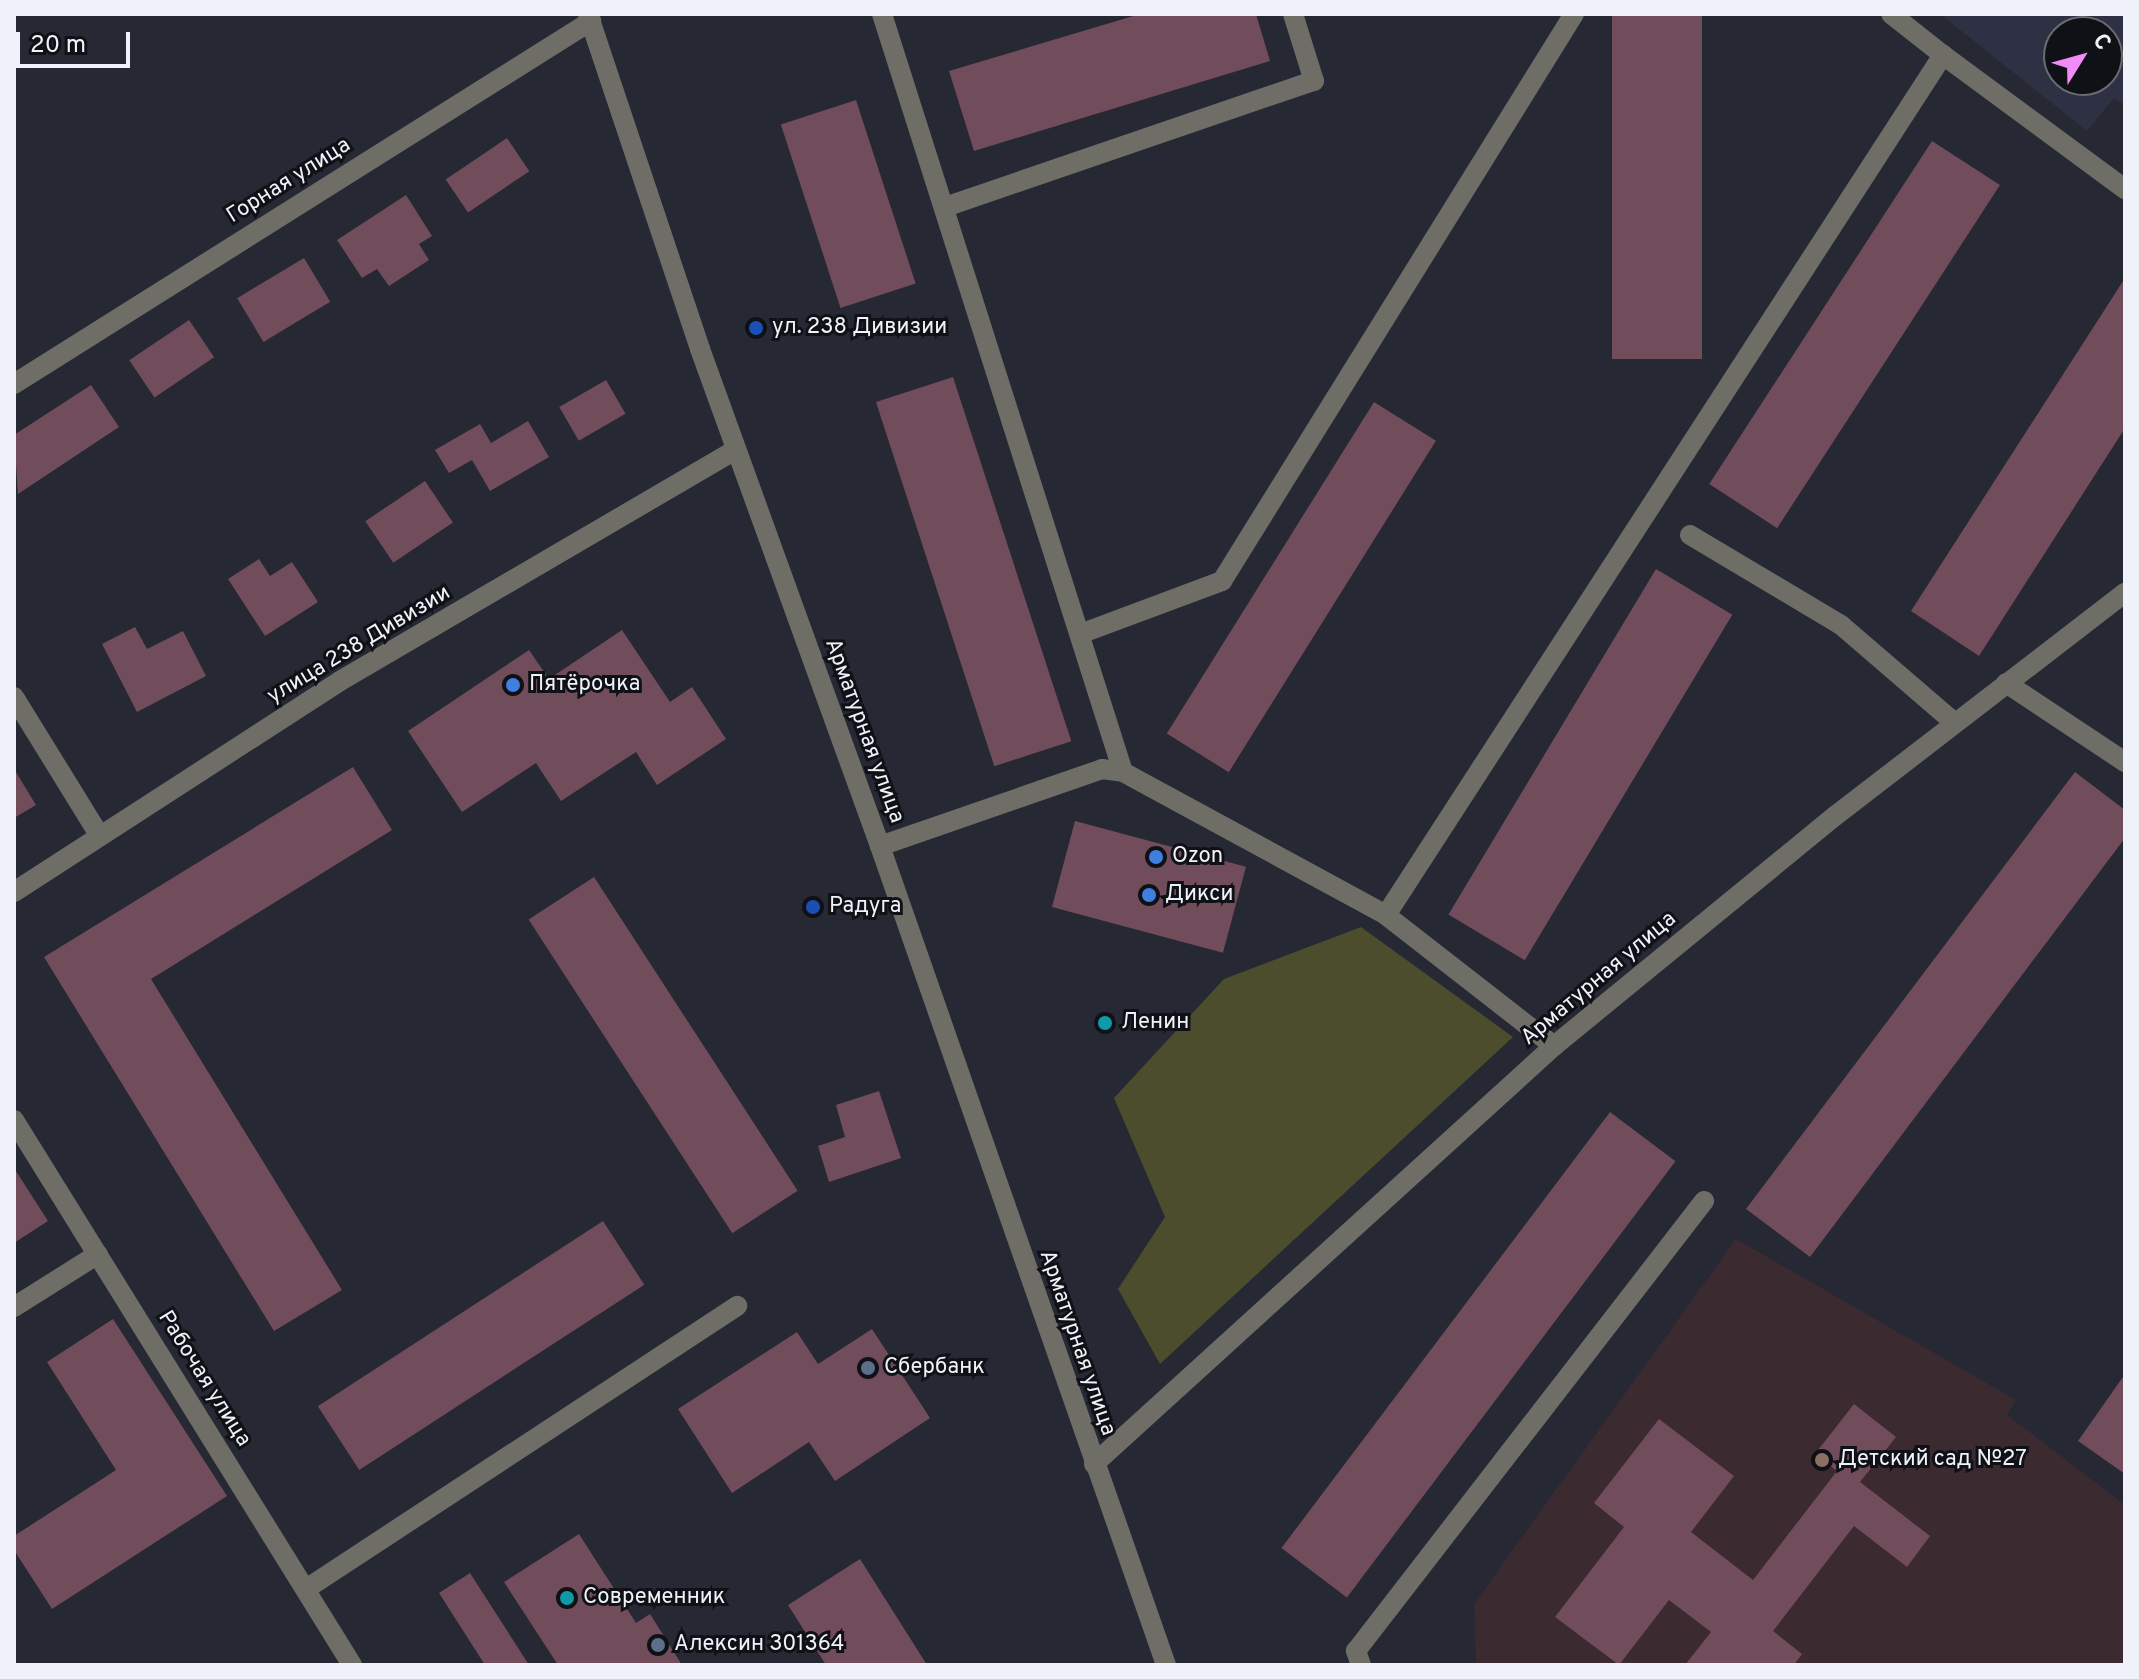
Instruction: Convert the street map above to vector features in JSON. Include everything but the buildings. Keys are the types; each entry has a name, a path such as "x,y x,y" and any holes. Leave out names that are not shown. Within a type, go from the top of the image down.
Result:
{"street":[{"path":"882,14 1123,772"},
{"path":"945,207 1314,81 1293,14"},
{"path":"1080,634 1222,581 1574,14"},
{"path":"1891,14 2125,189"},
{"name":"Горная улица","path":"14,384 589,18"},
{"name":"Арматурная улица","path":"589,18 736,450 880,846 1166,1665"},
{"path":"1386,915 1943,55"},
{"name":"улица 238 Дивизии","path":"14,892 340,681 736,450"},
{"path":"1690,535 1841,625 1955,723"},
{"name":"Арматурная улица","path":"1094,1464 1554,1046 1955,723 2125,593"},
{"path":"2006,683 2125,762"},
{"path":"14,697 100,836"},
{"path":"880,846 1102,769 1123,772 1386,915 1554,1046"},
{"name":"Рабочая улица","path":"14,1120 352,1665"},
{"path":"1361,1665 1356,1651 1704,1201"},
{"path":"14,1307 98,1254"},
{"path":"306,1589 737,1306"}],"shaded area":[{"path":"1940,14 2125,14 2125,105 2114,98 2087,131 2043,96 2123,96 2123,16 2043,16 2043,96"},
{"name":"Детский сад №27","path":"1736,1239 2016,1400 2007,1415 2125,1505 2125,1665 1476,1665 1474,1604"}],"green space":[{"path":"1361,927 1513,1037 1160,1364 1118,1289 1165,1217 1114,1098 1224,979"}],"place":[{"name":"ул. 238 Дивизии","path":"756,328"},
{"name":"Пятёрочка","path":"513,685"},
{"name":"Ozon","path":"1156,857"},
{"name":"Дикси","path":"1149,895"},
{"name":"Радуга","path":"813,907"},
{"name":"Ленин","path":"1105,1023"},
{"name":"Сбербанк","path":"868,1368"},
{"name":"Детский сад №27","path":"1822,1460"},
{"name":"Современник","path":"567,1598"},
{"name":"Алексин 301364","path":"658,1645"}]}
